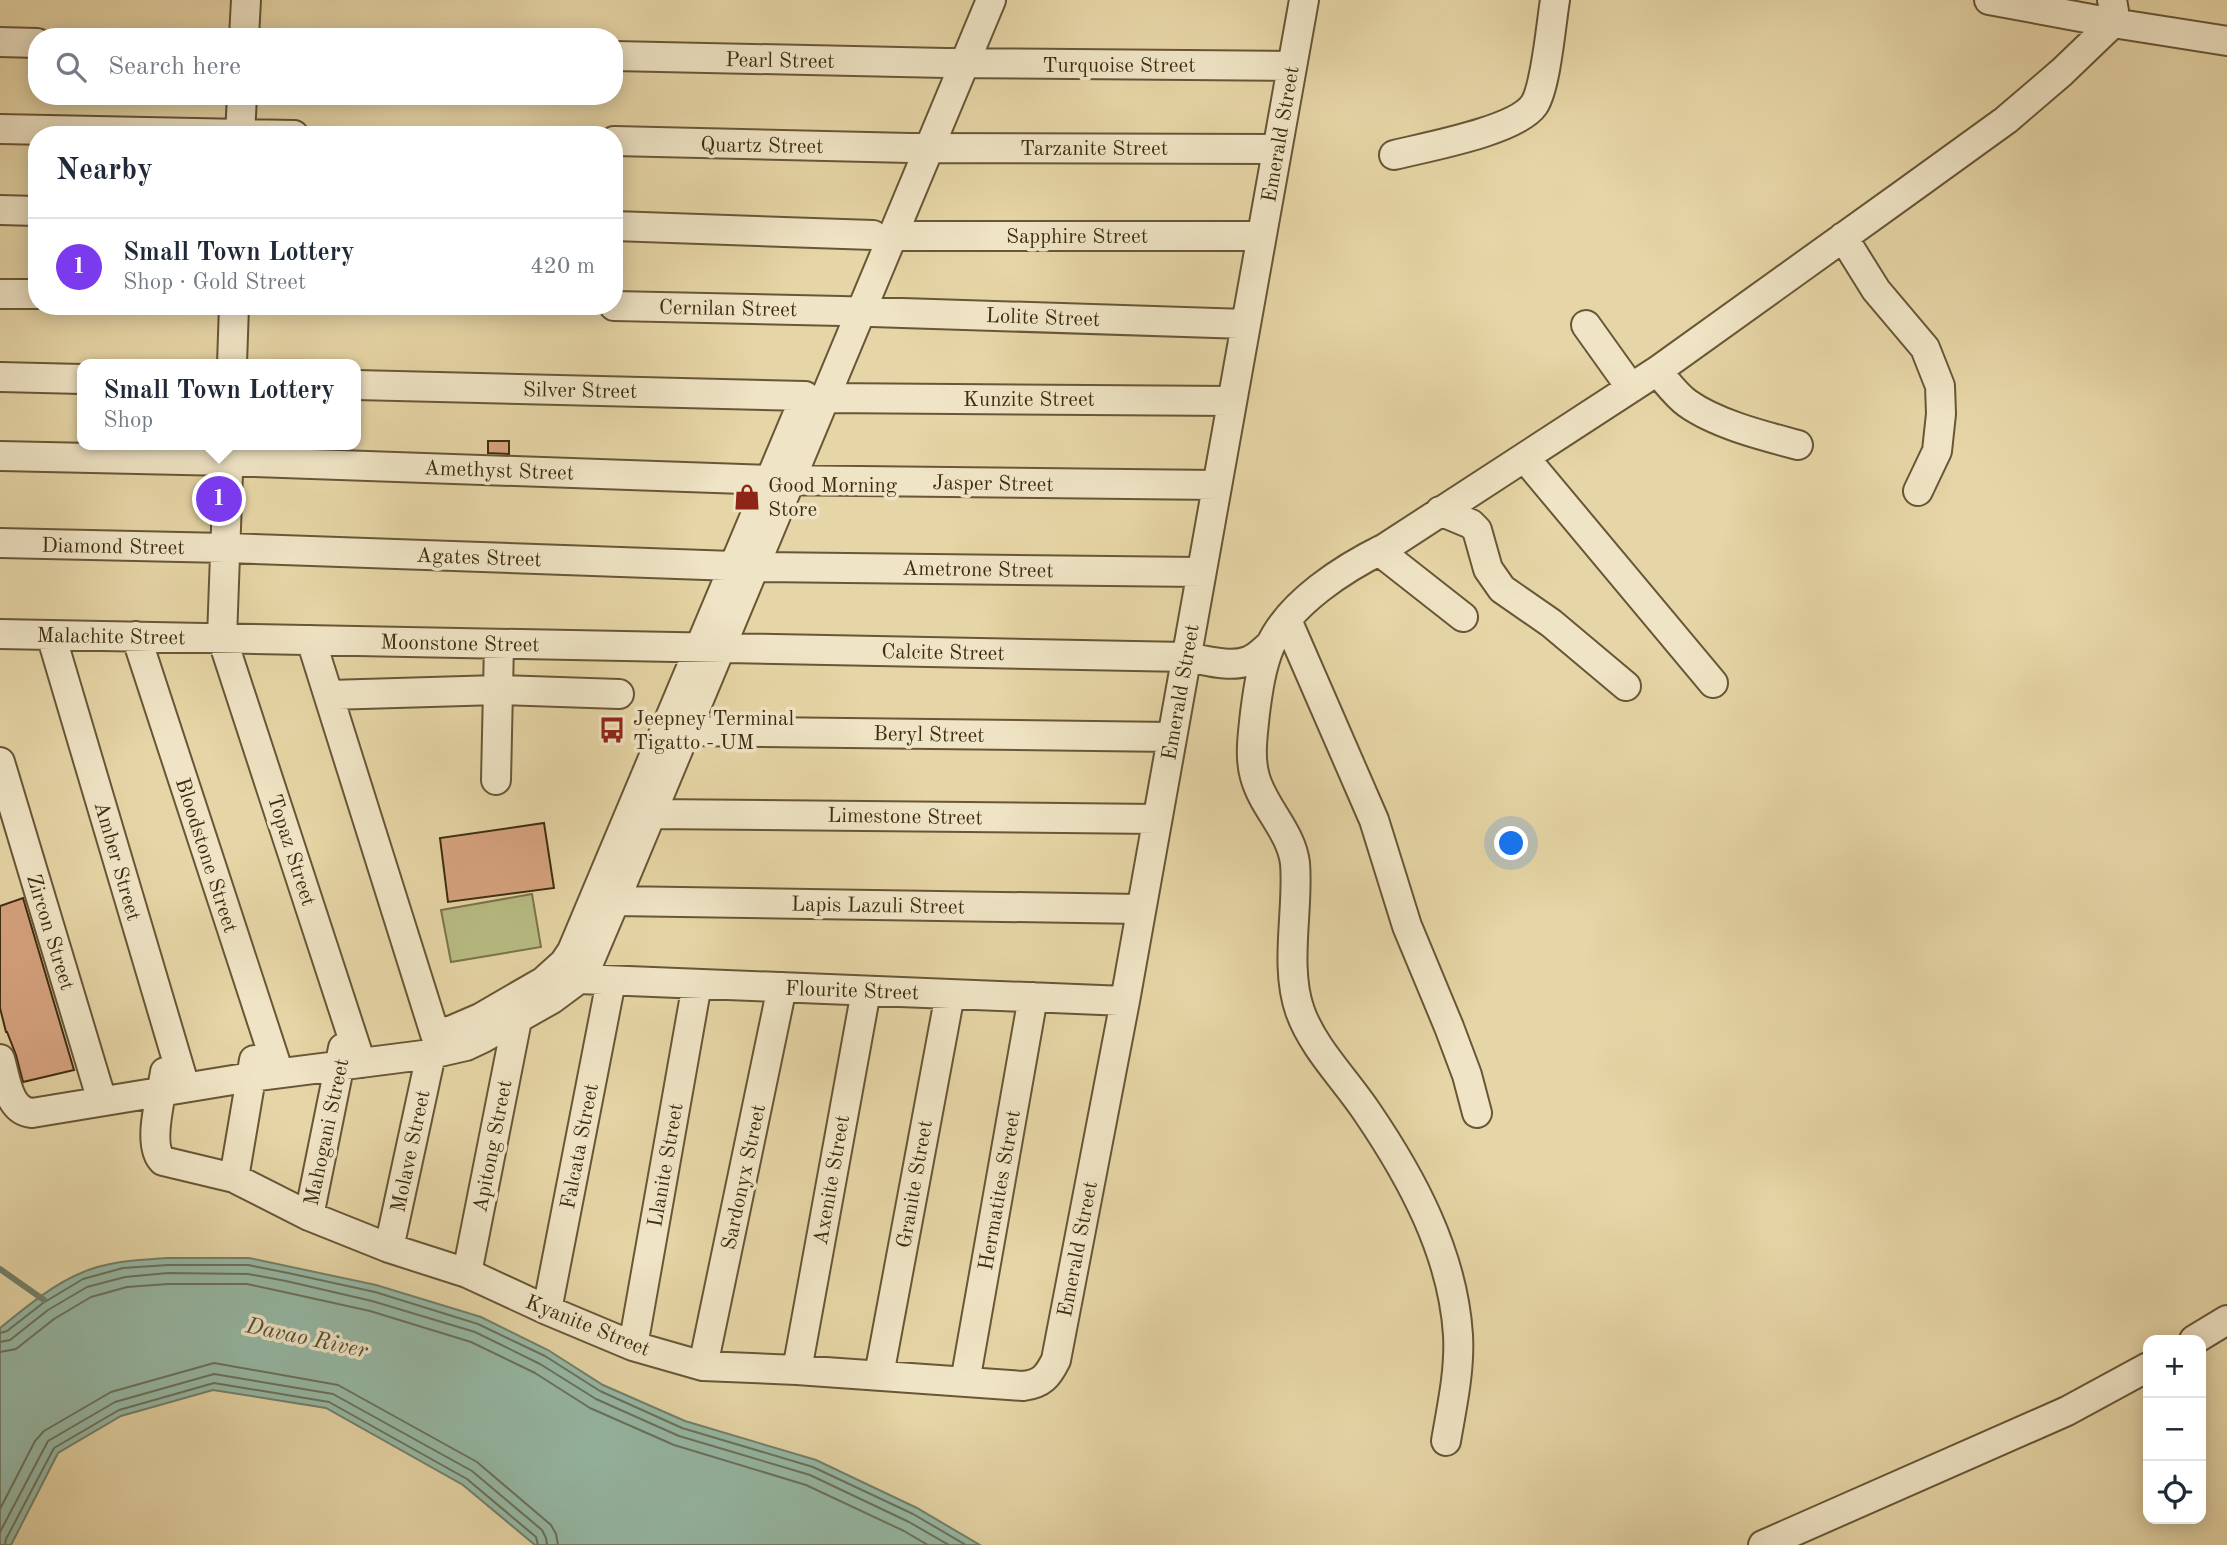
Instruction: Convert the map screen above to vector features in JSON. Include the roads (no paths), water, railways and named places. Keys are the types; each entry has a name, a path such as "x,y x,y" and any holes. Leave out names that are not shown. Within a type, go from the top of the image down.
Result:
{"street":[{"path":"244,28 246,0"},
{"path":"956,63 973,0"},
{"path":"433,1044 453,1030 480,1018 544,981 564,963 710,647 956,63 991,0"},
{"name":"Emerald Street","path":"1045,1380 1056,1360 1125,1001 1304,0"},
{"path":"1394,155 1499,127 1523,116 1534,105 1542,85 1555,0"},
{"path":"1989,0 2112,12 2227,40"},
{"path":"1446,1441 1455,1387 1458,1336 1441,1254 1402,1165 1366,1110 1312,1037 1299,1009 1292,944 1295,863 1291,846 1268,806 1255,776 1252,753 1260,678 1271,644 1287,620 1303,603 1339,573 1379,551 1657,371 2006,120 2062,72 2112,12"},
{"path":"0,42 28,43"},
{"name":"Pearl Street","path":"623,56 956,63"},
{"name":"Turquoise Street","path":"956,63 1292,66"},
{"path":"240,126 242,105"},
{"path":"0,129 28,130"},
{"name":"Quartz Street","path":"623,142 920,148"},
{"name":"Tarzanite Street","path":"920,148 1277,149"},
{"path":"0,211 28,211"},
{"name":"Sapphire Street","path":"623,226 883,235 1261,236"},
{"path":"1843,237 1876,290 1926,348 1940,386 1941,414 1937,452 1918,491"},
{"path":"0,294 28,294"},
{"name":"Cernilan Street","path":"623,306 851,311"},
{"name":"Lolite Street","path":"851,311 1246,324"},
{"path":"232,359 234,315"},
{"path":"1586,325 1631,388"},
{"path":"1657,371 1686,402 1704,412 1771,438 1798,445"},
{"path":"0,377 77,379"},
{"name":"Silver Street","path":"361,385 815,397"},
{"name":"Kunzite Street","path":"815,397 1232,401"},
{"path":"222,638 229,453"},
{"name":"Amethyst Street","path":"0,457 229,453 780,480"},
{"path":"1525,458 1713,683"},
{"name":"Jasper Street","path":"780,480 1217,485"},
{"path":"1440,511 1471,524 1477,530 1488,569 1502,589 1551,622 1626,685"},
{"name":"Diamond Street","path":"0,543 225,548"},
{"name":"Agates Street","path":"225,548 744,567"},
{"path":"1379,551 1463,617"},
{"name":"Ametrone Street","path":"744,567 1201,572"},
{"path":"1287,620 1374,820 1407,926 1446,1016 1467,1075 1477,1114"},
{"name":"Malachite Street","path":"0,634 222,638"},
{"name":"Amber Street","path":"51,635 173,1080"},
{"name":"Bloodstone Street","path":"136,636 264,1067"},
{"name":"Moonstone Street","path":"222,638 710,647"},
{"name":"Topaz Street","path":"222,638 350,1056"},
{"path":"311,640 433,1044"},
{"path":"496,780 499,644"},
{"name":"Calcite Street","path":"710,647 1186,657 1230,663 1246,662 1271,644"},
{"path":"0,1059 12,1098 99,1093 173,1080 433,1044 466,1045 517,1020 568,989 587,967 685,732 710,647"},
{"path":"328,695 498,690 619,694"},
{"name":"Beryl Street","path":"685,732 1172,737"},
{"name":"Zircon Street","path":"0,762 99,1093"},
{"name":"Limestone Street","path":"652,814 1157,819"},
{"name":"Lapis Lazuli Street","path":"615,901 1141,909"},
{"name":"Flourite Street","path":"579,979 1125,1001"},
{"name":"Falcata Street","path":"547,1310 611,981"},
{"name":"Llanite Street","path":"633,1346 697,984"},
{"name":"Sardonyx Street","path":"703,1366 782,987"},
{"name":"Axenite Street","path":"797,1370 866,991"},
{"name":"Granite Street","path":"879,1375 950,994"},
{"name":"Hermatites Street","path":"965,1382 1033,997"},
{"name":"Apitong Street","path":"467,1273 517,1020"},
{"name":"Molave Street","path":"389,1248 433,1044"},
{"name":"Mahogani Street","path":"309,1216 350,1056"},
{"path":"234,1178 264,1067"},
{"name":"Kyanite Street","path":"173,1080 155,1139 158,1155 167,1163 234,1178 309,1216 389,1248 467,1273 633,1346 703,1366 1023,1386 1045,1380"},
{"path":"2202,1335 2227,1320"},
{"path":"1763,1545 2067,1411 2143,1370"}],"water":[{"name":"Davao River","path":"249,1258 376,1285 481,1317 548,1350 603,1385 685,1421 816,1460 917,1508 980,1545 535,1545 463,1485 326,1408 213,1390 121,1416 58,1453 11,1545 0,1545 0,1328 49,1290 81,1273 134,1260"}],"waterway":[{"path":"0,1269 44,1300"}],"place":[{"name":"Good Morning Store","path":"747,497"},
{"name":"Small Town Lottery","path":"219,499"},
{"name":"Jeepney Terminal Tigatto - UM","path":"612,730"}]}
